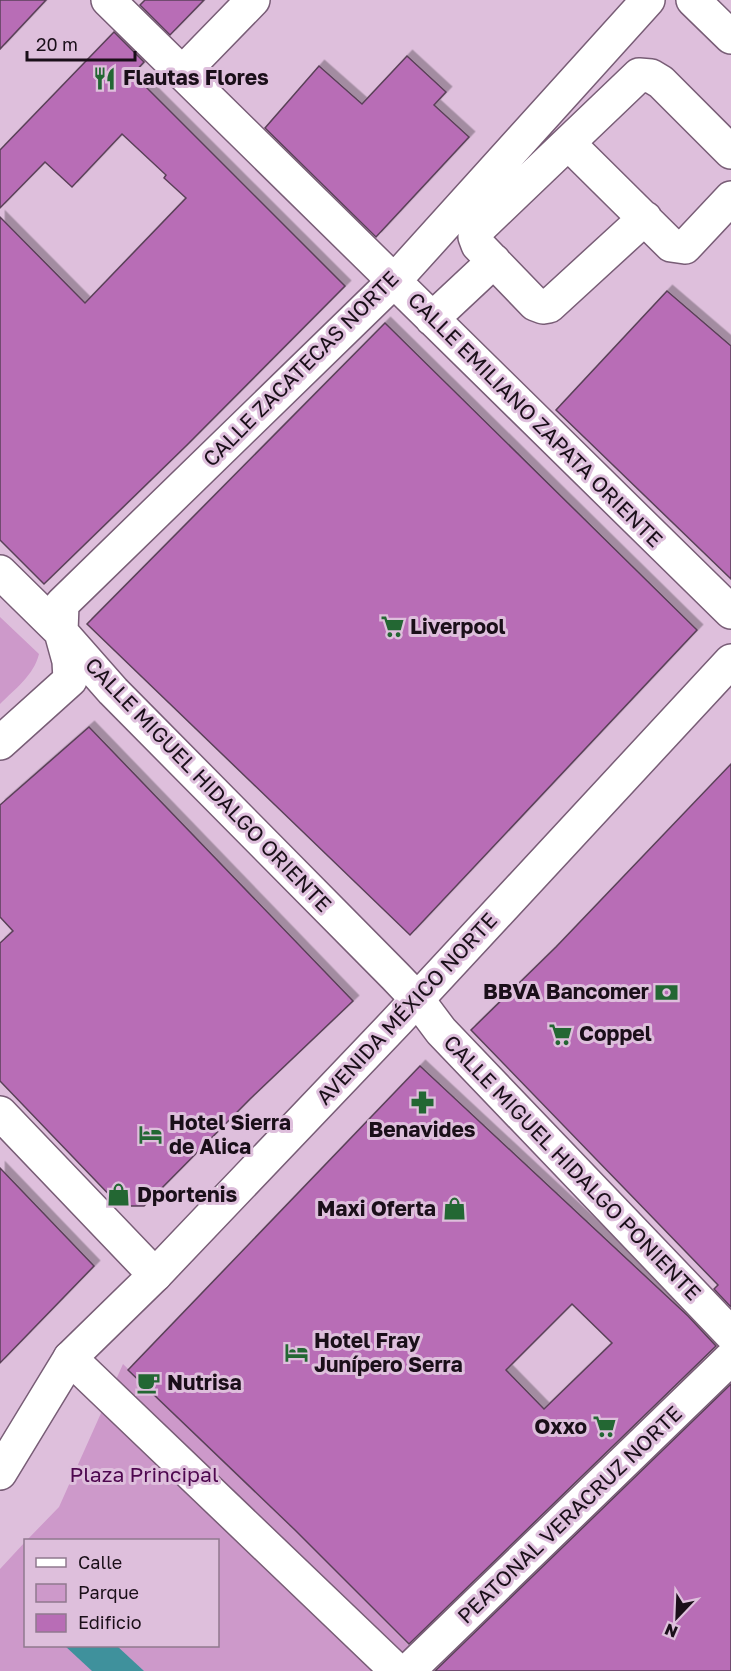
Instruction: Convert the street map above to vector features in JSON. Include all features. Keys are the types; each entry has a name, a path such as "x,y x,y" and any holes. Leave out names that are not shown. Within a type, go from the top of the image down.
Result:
{"street":[{"name":"CALLE EMILIANO ZAPATA ORIENTE","path":"108,0 731,612"},
{"path":"182,73 253,0"},
{"name":"CALLE ZACATECAS NORTE","path":"0,743 70,680 69,661 61,632 62,604 394,281 648,0"},
{"path":"693,0 731,37"},
{"path":"645,218 549,306 543,307 535,304 478,245 475,237 477,230 639,75 651,76 661,82 731,152"},
{"path":"569,144 671,244 685,247 731,198"},
{"path":"432,319 494,261"},
{"name":"CALLE MIGUEL HIDALGO ORIENTE","path":"0,572 61,632 113,691 417,999"},
{"name":"AVENIDA MÉXICO NORTE","path":"0,1473 70,1358 155,1275 417,999 731,661"},
{"name":"CALLE MIGUEL HIDALGO PONIENTE","path":"417,999 441,1031 731,1334"},
{"path":"0,1113 155,1275"},
{"path":"70,1358 397,1671"},
{"name":"PEATONAL VERACRUZ NORTE","path":"408,1671 731,1358"}],"green space":[{"path":"0,617 39,654 33,669 0,704"},
{"name":"Plaza Principal","path":"123,1364 295,1530 434,1671 0,1671 0,1569 24,1543 24,1647 219,1647 219,1539 28,1539 59,1507"}],"shaded area":[{"path":"66,1647 118,1647 144,1671 92,1671"}],"building":[{"path":"0,0 46,0 0,49"},
{"path":"145,0 204,0 170,35 140,5"},
{"path":"114,32 144,62 133,74 345,286 187,445 44,584 0,540 0,217 85,303 186,198 164,178 166,175 122,134 72,187 45,162 0,208 0,150"},
{"path":"407,56 446,92 434,105 469,137 376,237 265,128 319,66 362,104"},
{"path":"667,291 731,346 731,579 556,410"},
{"name":"Liverpool","path":"385,323 697,630 410,935 87,624"},
{"path":"89,727 353,1001 250,1099 144,1206 120,1206 0,1081 0,943 13,931 0,917 0,805"},
{"path":"731,764 731,1307 714,1289 718,1285 471,1030 556,947"},
{"path":"420,1066 688,1316 716,1346 409,1644 295,1530 128,1370","holes":["572,1304 612,1343 544,1409 506,1370"]},
{"path":"0,1168 94,1266 0,1363"},
{"path":"731,1384 731,1671 435,1671"}],"place":[{"name":"Flautas Flores","path":"105,78"},
{"name":"Liverpool","path":"392,627"},
{"name":"BBVA Bancomer","path":"667,992"},
{"name":"Coppel","path":"561,1034"},
{"name":"Benavides","path":"422,1102"},
{"name":"Hotel Sierra de Alica","path":"151,1135"},
{"name":"Dportenis","path":"119,1195"},
{"name":"Maxi Oferta","path":"454,1209"},
{"name":"Hotel Fray Junípero Serra","path":"296,1353"},
{"name":"Nutrisa","path":"149,1383"},
{"name":"Oxxo","path":"605,1427"}]}
